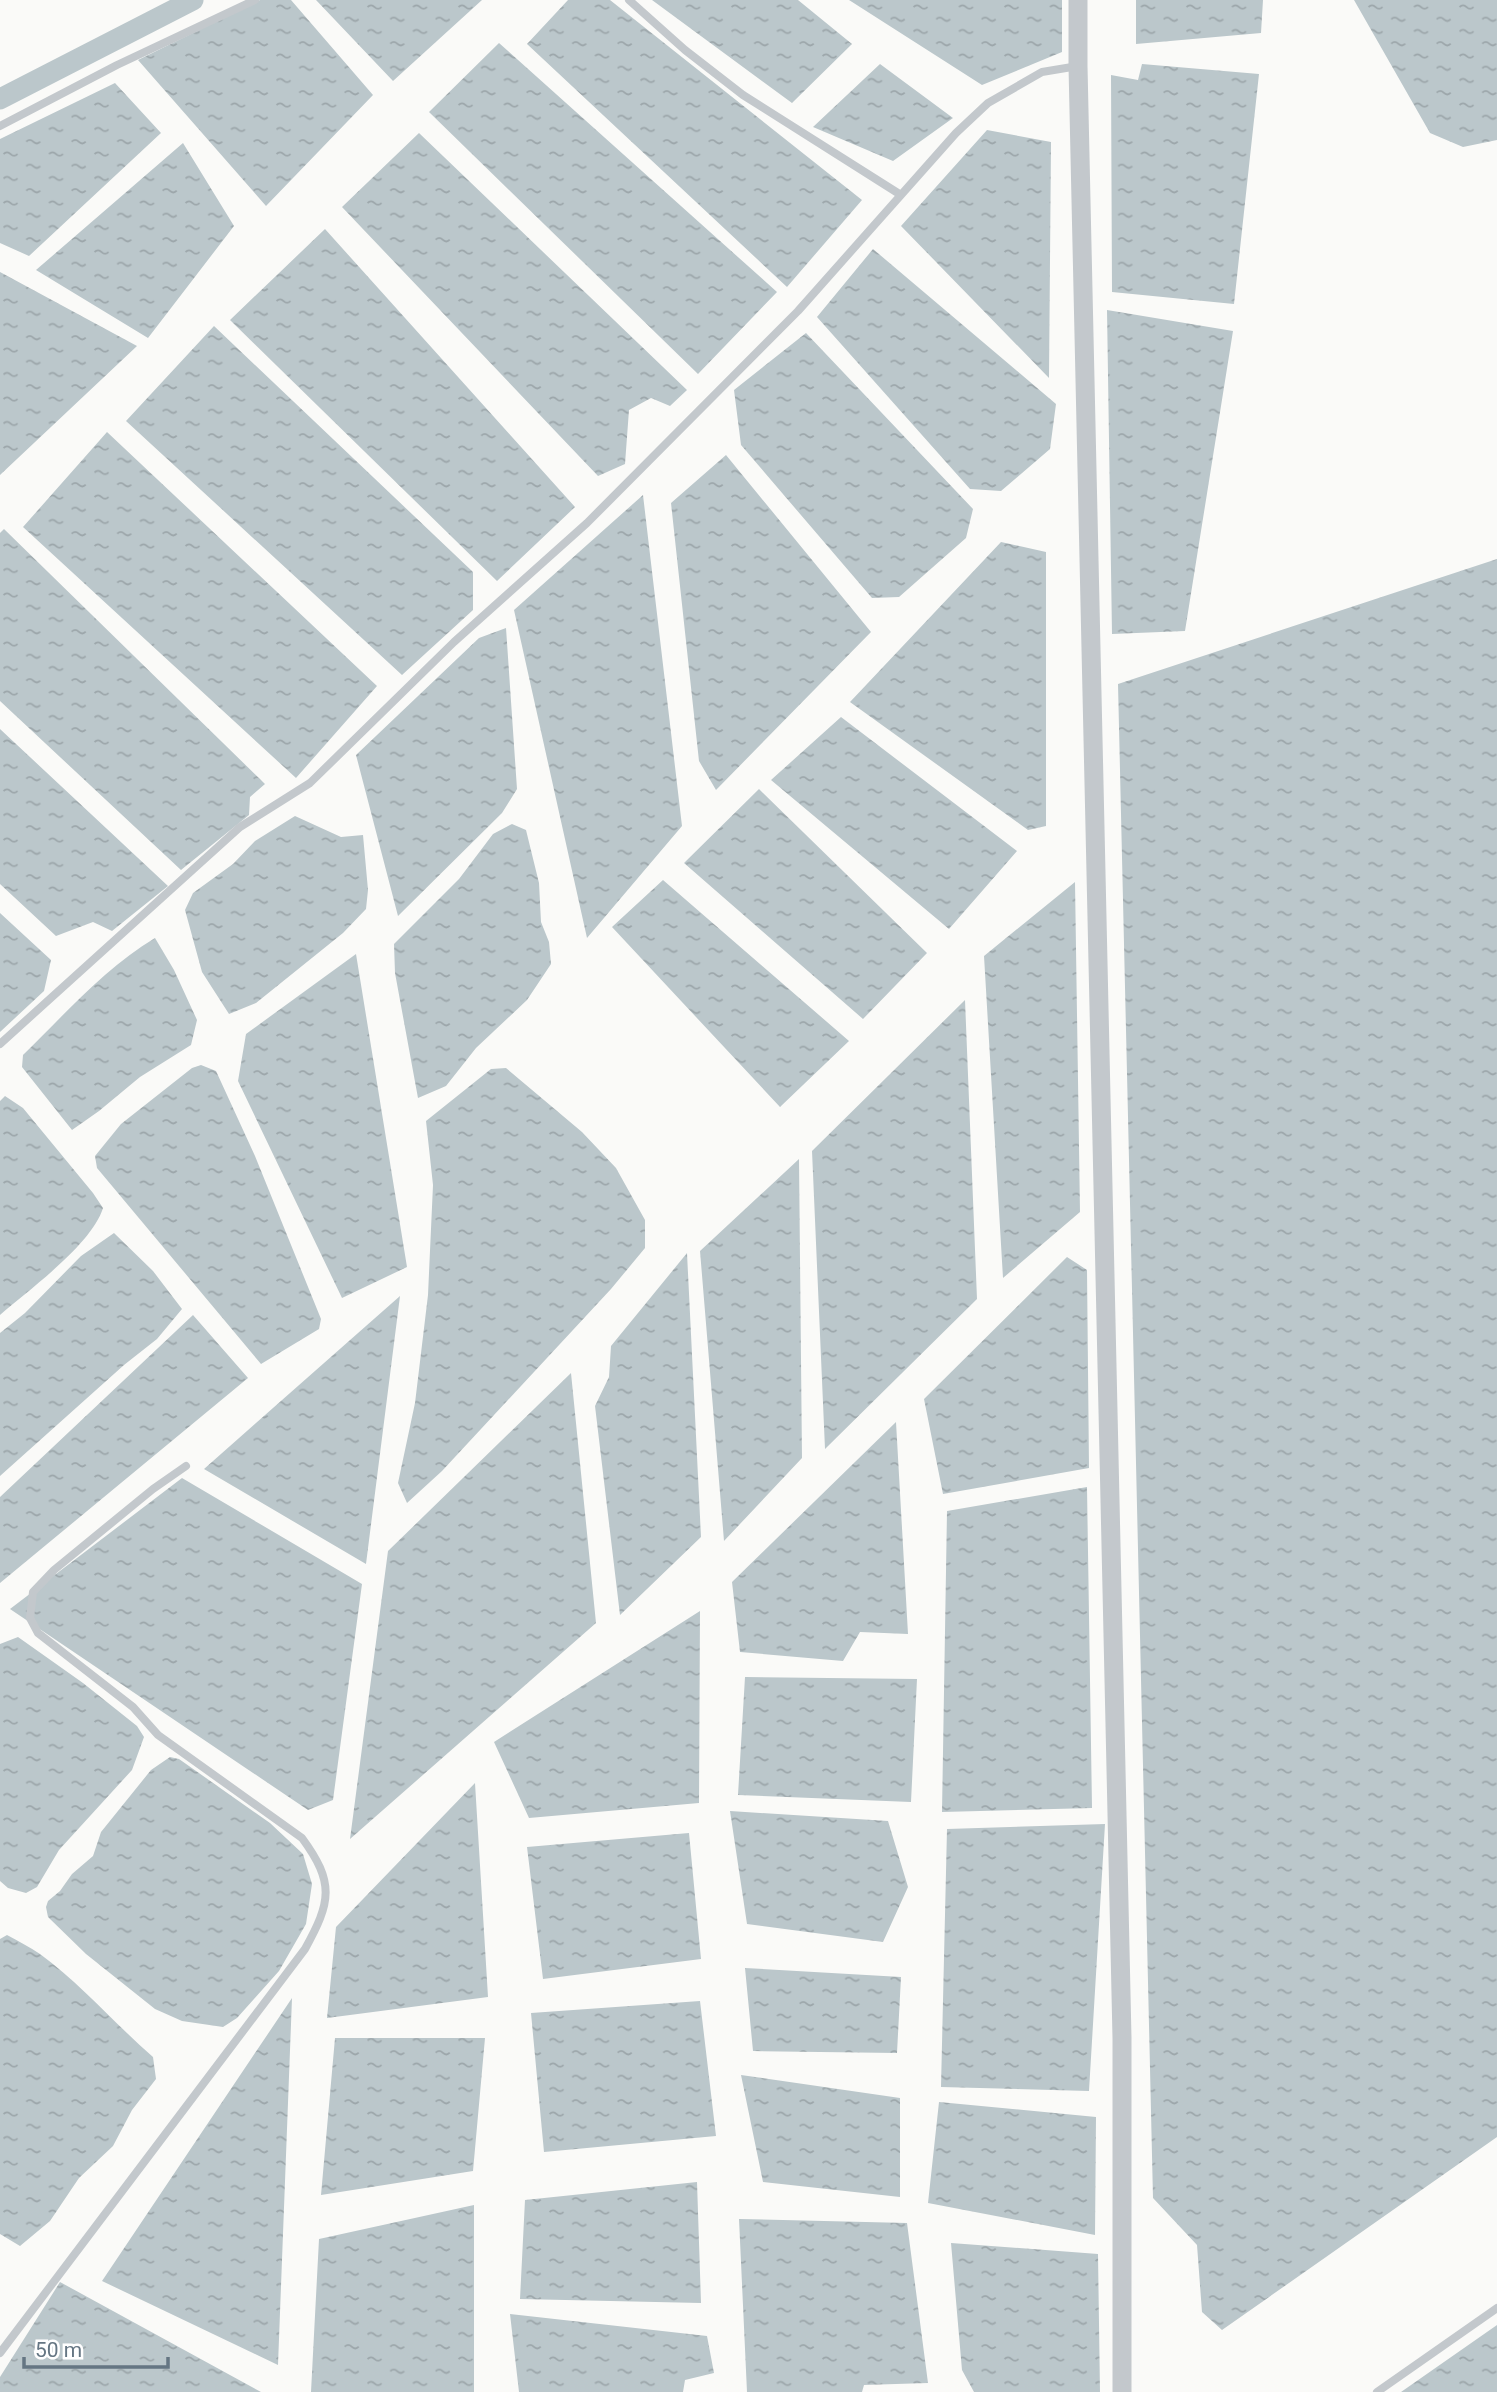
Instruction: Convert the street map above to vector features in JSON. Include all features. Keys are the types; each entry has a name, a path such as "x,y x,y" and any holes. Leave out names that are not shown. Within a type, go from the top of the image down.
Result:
{"street":[{"path":"1078,0 1122,2038 1122,2392"}],"lane":[{"path":"0,126 117,65 255,0"},
{"path":"629,0 685,50 743,95 901,195"},
{"path":"0,1044 240,827 310,783 454,642 587,523 798,311 956,134 988,103 1041,72 1078,66"},
{"path":"0,2353 305,1950 323,1917 327,1885 317,1858 302,1838 158,1734 133,1707 38,1633 30,1618 33,1592 54,1570 153,1489 186,1466"},
{"path":"1377,2392 1497,2308"}],"water":[{"path":"260,0 291,0 373,95 266,206 138,60"},
{"path":"316,0 482,0 393,81"},
{"path":"568,0 610,0 862,200 787,287 527,44"},
{"path":"652,0 798,0 852,44 792,103"},
{"path":"849,0 1062,0 1062,52 982,85"},
{"path":"1136,0 1263,0 1261,33 1136,44"},
{"path":"1354,0 1497,0 1497,140 1463,147 1430,133"},
{"path":"499,43 777,292 698,374 429,112"},
{"path":"880,64 953,118 893,161 813,127"},
{"path":"1142,64 1259,74 1234,304 1112,292 1111,75 1138,80"},
{"path":"115,83 161,133 29,256 0,243 0,139"},
{"path":"987,130 1051,142 1049,378 901,226"},
{"path":"419,133 687,390 670,406 651,398 629,410 625,464 598,476 342,207"},
{"path":"183,143 234,226 148,338 36,270"},
{"path":"325,229 575,507 497,581 230,320"},
{"path":"873,249 1056,404 1050,449 1001,491 970,489 817,317"},
{"path":"0,272 137,346 0,475"},
{"path":"1107,310 1233,331 1185,631 1112,634"},
{"path":"214,326 473,572 473,610 402,675 126,421"},
{"path":"806,333 973,509 966,538 899,597 872,598 741,445 734,390"},
{"path":"107,432 377,686 296,778 23,527"},
{"path":"726,455 871,632 716,790 699,761 671,503"},
{"path":"643,495 682,826 587,938 514,610"},
{"path":"4,529 265,784 250,797 249,815 181,870 0,701 0,533"},
{"path":"1001,542 1046,552 1046,826 1028,830 850,702"},
{"path":"1497,559 1497,2137 1222,2330 1202,2312 1197,2245 1153,2198 1118,684"},
{"path":"506,628 517,789 502,813 398,916 356,755 479,638"},
{"path":"841,717 1017,851 949,929 771,780"},
{"path":"0,729 168,886 112,931 93,922 56,936 0,884"},
{"path":"759,789 927,953 863,1019 684,863"},
{"path":"295,816 341,837 363,835 368,890 366,909 343,933 256,1003 229,1014 202,972 185,910 193,893 233,864 255,841"},
{"path":"512,824 526,830 539,883 541,922 549,942 551,964 527,1000 476,1048 446,1086 418,1098 395,973 394,944 459,879 493,834"},
{"path":"663,880 849,1041 780,1107 612,927"},
{"path":"1075,882 1080,1212 1003,1278 984,956"},
{"path":"0,913 51,960 44,991 0,1032"},
{"path":"155,938 174,970 197,1020 191,1045 140,1077 72,1130 22,1067 23,1055 102,978"},
{"path":"356,954 407,1267 342,1298 238,1081 246,1034"},
{"path":"965,1000 977,1299 825,1449 812,1151"},
{"path":"201,1065 216,1071 255,1156 321,1319 319,1329 261,1364 97,1168 95,1156 121,1124 192,1068"},
{"path":"506,1068 582,1132 616,1168 645,1220 645,1248 611,1289 442,1471 407,1503 398,1483 415,1403 428,1295 433,1185 426,1121 491,1069"},
{"path":"5,1096 23,1108 103,1208 97,1222 73,1251 0,1315 0,1101"},
{"path":"799,1159 802,1458 724,1541 700,1251"},
{"path":"114,1233 153,1271 182,1309 157,1339 124,1365 0,1476 0,1333 25,1313 81,1256"},
{"path":"687,1253 701,1537 620,1615 595,1406 609,1377 611,1346"},
{"path":"1067,1257 1087,1270 1089,1468 943,1494 924,1399"},
{"path":"400,1296 366,1564 204,1469"},
{"path":"193,1315 248,1378 0,1583 0,1497"},
{"path":"571,1373 596,1623 350,1839 388,1551"},
{"path":"896,1422 908,1634 860,1632 843,1661 740,1652 732,1582"},
{"path":"182,1478 362,1584 333,1800 308,1810 10,1609"},
{"path":"1087,1487 1092,1808 942,1812 947,1511"},
{"path":"700,1611 699,1803 529,1818 494,1742"},
{"path":"18,1637 83,1683 137,1726 144,1737 132,1770 59,1850 37,1887 26,1893 8,1888 0,1881 0,1644"},
{"path":"745,1677 917,1679 911,1802 738,1795"},
{"path":"170,1757 179,1759 270,1823 303,1854 312,1884 306,1924 279,1971 237,2018 223,2027 182,2021 155,2009 86,1954 48,1917 46,1907 48,1901 60,1891 72,1874 93,1856 101,1832 151,1770"},
{"path":"475,1783 488,1997 327,2018 336,1927"},
{"path":"730,1811 888,1821 908,1887 883,1942 747,1924"},
{"path":"1105,1824 1089,2091 941,2087 947,1829"},
{"path":"689,1833 701,1959 543,1979 527,1847"},
{"path":"7,1935 36,1951 55,1966 153,2057 156,2079 132,2110 113,2146 79,2178 50,2221 20,2246 0,2234 0,1939"},
{"path":"745,1968 901,1977 897,2053 753,2051"},
{"path":"292,1998 278,2365 102,2281"},
{"path":"700,2001 716,2136 544,2152 531,2013"},
{"path":"335,2038 485,2038 473,2171 321,2195"},
{"path":"741,2075 900,2098 900,2197 763,2182"},
{"path":"939,2102 1096,2117 1095,2235 928,2203"},
{"path":"697,2182 701,2303 520,2299 525,2200"},
{"path":"474,2205 474,2392 311,2392 319,2239"},
{"path":"739,2219 907,2223 928,2383 864,2385 862,2392 747,2392"},
{"path":"951,2243 1098,2254 1100,2392 974,2392 962,2370"},
{"path":"60,2282 261,2392 0,2392 0,2377"},
{"path":"510,2314 707,2336 714,2373 685,2380 683,2392 519,2392"},
{"path":"1497,2325 1497,2392 1401,2392"}],"waterway":[{"path":"0,99 193,0"}]}
